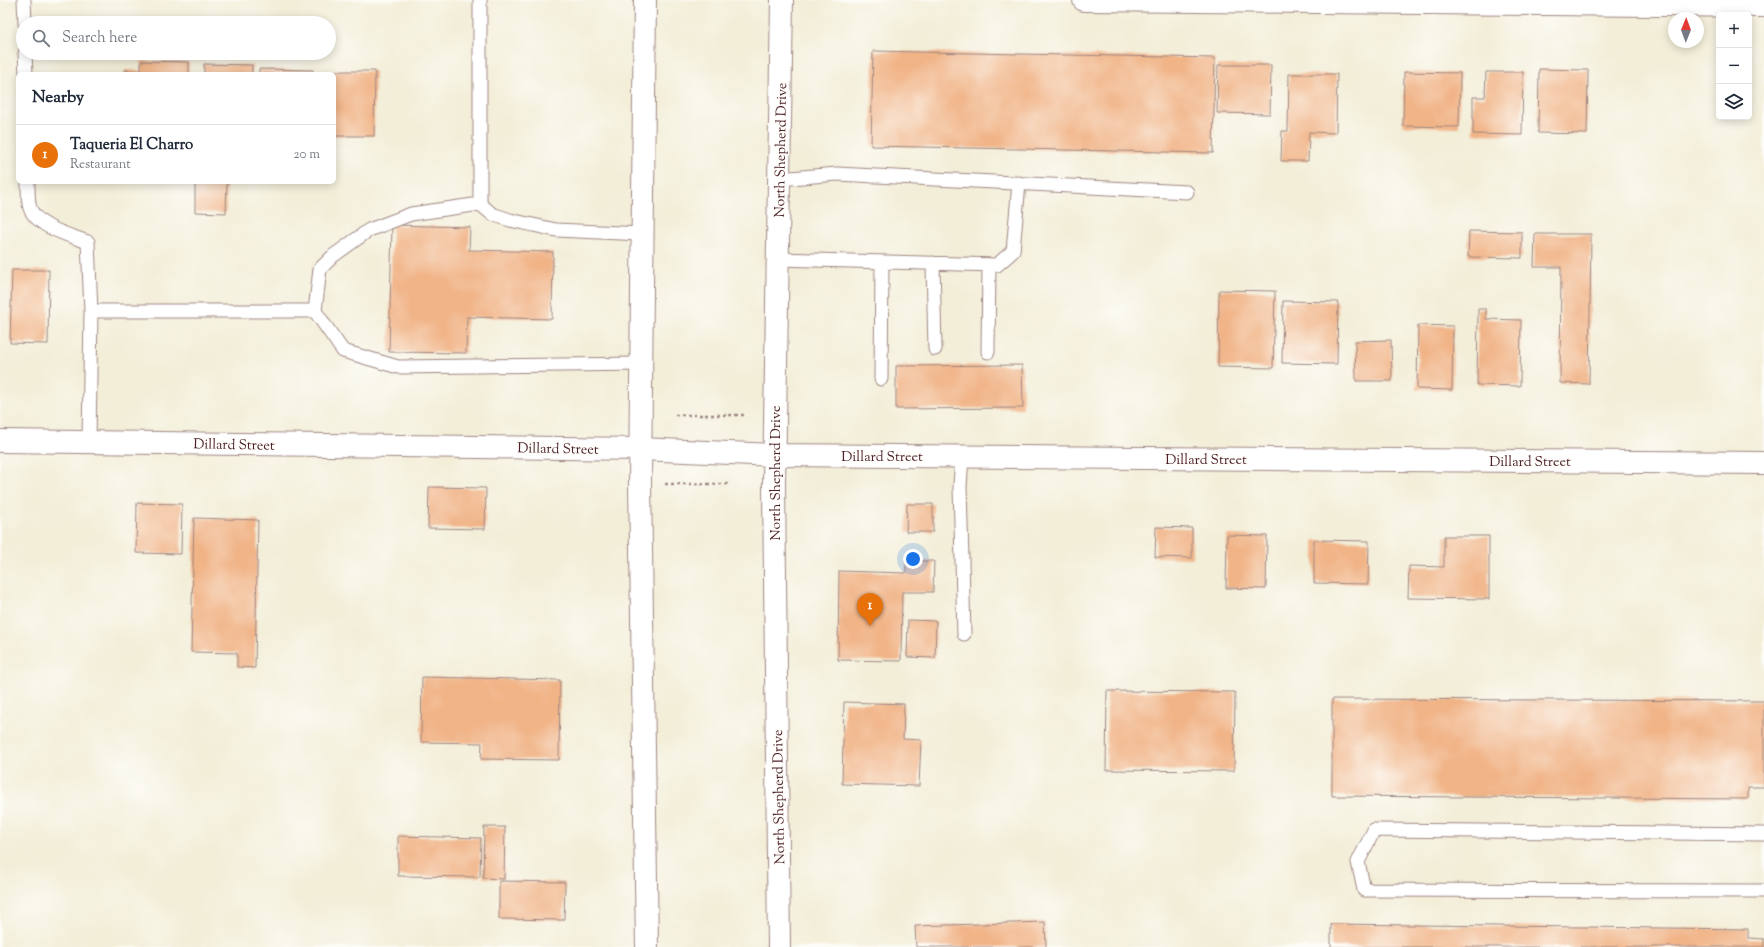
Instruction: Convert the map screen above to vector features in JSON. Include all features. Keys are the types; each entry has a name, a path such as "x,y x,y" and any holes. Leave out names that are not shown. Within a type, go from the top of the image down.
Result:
{"street":[{"path":"645,0 640,449 647,947"},
{"name":"North Shepherd Drive","path":"779,947 774,455 782,0"},
{"path":"1084,0 1764,6"},
{"name":"Dillard Street","path":"0,441 640,449 774,455 1764,463"}],"lane":[{"path":"24,0 25,16"},
{"path":"480,0 480,204"},
{"path":"25,60 26,72"},
{"path":"779,179 837,174 1187,192"},
{"path":"28,184 29,206 40,221 58,232 88,242 91,311 89,442"},
{"path":"778,259 997,265 1013,251 1019,184"},
{"path":"642,234 556,230 492,214 480,204 411,214 369,230 333,256 320,269 315,311 343,351 398,367 642,364"},
{"path":"881,379 882,262"},
{"path":"933,263 935,349"},
{"path":"988,352 989,265"},
{"path":"91,311 315,311"},
{"path":"962,457 960,486 964,634"},
{"path":"1764,834 1374,830 1358,862 1364,890 1764,891"}],"path":[{"path":"675,414 745,415"},
{"path":"663,484 728,484"}],"building":[{"path":"873,51 1215,58 1213,153 871,146"},
{"path":"141,61 189,62 189,72 125,72 125,70 141,71"},
{"path":"204,64 252,65 252,72 204,72"},
{"path":"1218,65 1271,65 1270,114 1217,113"},
{"path":"259,69 313,70 313,72 259,72"},
{"path":"1539,69 1588,70 1587,134 1538,133"},
{"path":"375,71 374,136 336,136 336,72 334,72"},
{"path":"1404,72 1460,73 1459,127 1403,126"},
{"path":"1486,72 1523,72 1522,135 1473,134 1473,97 1485,97"},
{"path":"1289,74 1337,74 1336,133 1309,132 1308,161 1281,161 1282,131 1288,131"},
{"path":"195,184 227,184 226,213 195,212"},
{"path":"392,225 470,227 469,250 553,252 552,319 467,317 466,353 389,352"},
{"path":"1469,231 1522,232 1522,258 1468,257"},
{"path":"1535,234 1591,234 1589,384 1560,383 1561,267 1534,267"},
{"path":"12,270 49,270 48,344 10,343"},
{"path":"1219,290 1275,291 1273,368 1218,367"},
{"path":"1283,301 1338,302 1337,364 1282,363"},
{"path":"1478,309 1486,309 1486,319 1521,320 1520,386 1477,385"},
{"path":"1418,325 1453,326 1452,390 1417,389"},
{"path":"1391,340 1392,381 1356,381 1355,341"},
{"path":"1022,365 1023,408 896,409 896,366"},
{"path":"429,487 486,488 485,529 428,528"},
{"path":"137,503 182,504 181,554 136,553"},
{"path":"907,504 933,504 933,532 906,532"},
{"path":"194,518 258,520 255,668 237,667 237,653 191,652"},
{"path":"1156,527 1192,528 1192,558 1155,557"},
{"path":"1227,535 1267,536 1266,589 1226,588"},
{"path":"1444,536 1489,536 1489,599 1408,598 1409,566 1444,567"},
{"path":"1314,540 1369,541 1368,584 1314,583"},
{"path":"906,561 934,561 933,592 902,592 901,661 838,660 839,571 906,573"},
{"path":"908,620 936,621 935,658 907,657"},
{"path":"422,677 560,680 559,760 481,759 482,743 421,742"},
{"path":"1107,691 1235,692 1234,771 1106,770"},
{"path":"1332,699 1764,701 1764,787 1748,787 1748,799 1332,796"},
{"path":"844,702 904,704 903,739 921,740 919,786 842,784"},
{"path":"484,827 505,827 504,879 483,878"},
{"path":"398,836 481,838 480,877 398,876"},
{"path":"499,881 565,882 564,920 499,919"},
{"path":"1045,922 1046,947 916,947 915,926"},
{"path":"1331,924 1748,929 1748,938 1764,939 1764,947 1331,947"}],"place":[{"name":"Taqueria El Charro","path":"870,626"}]}
